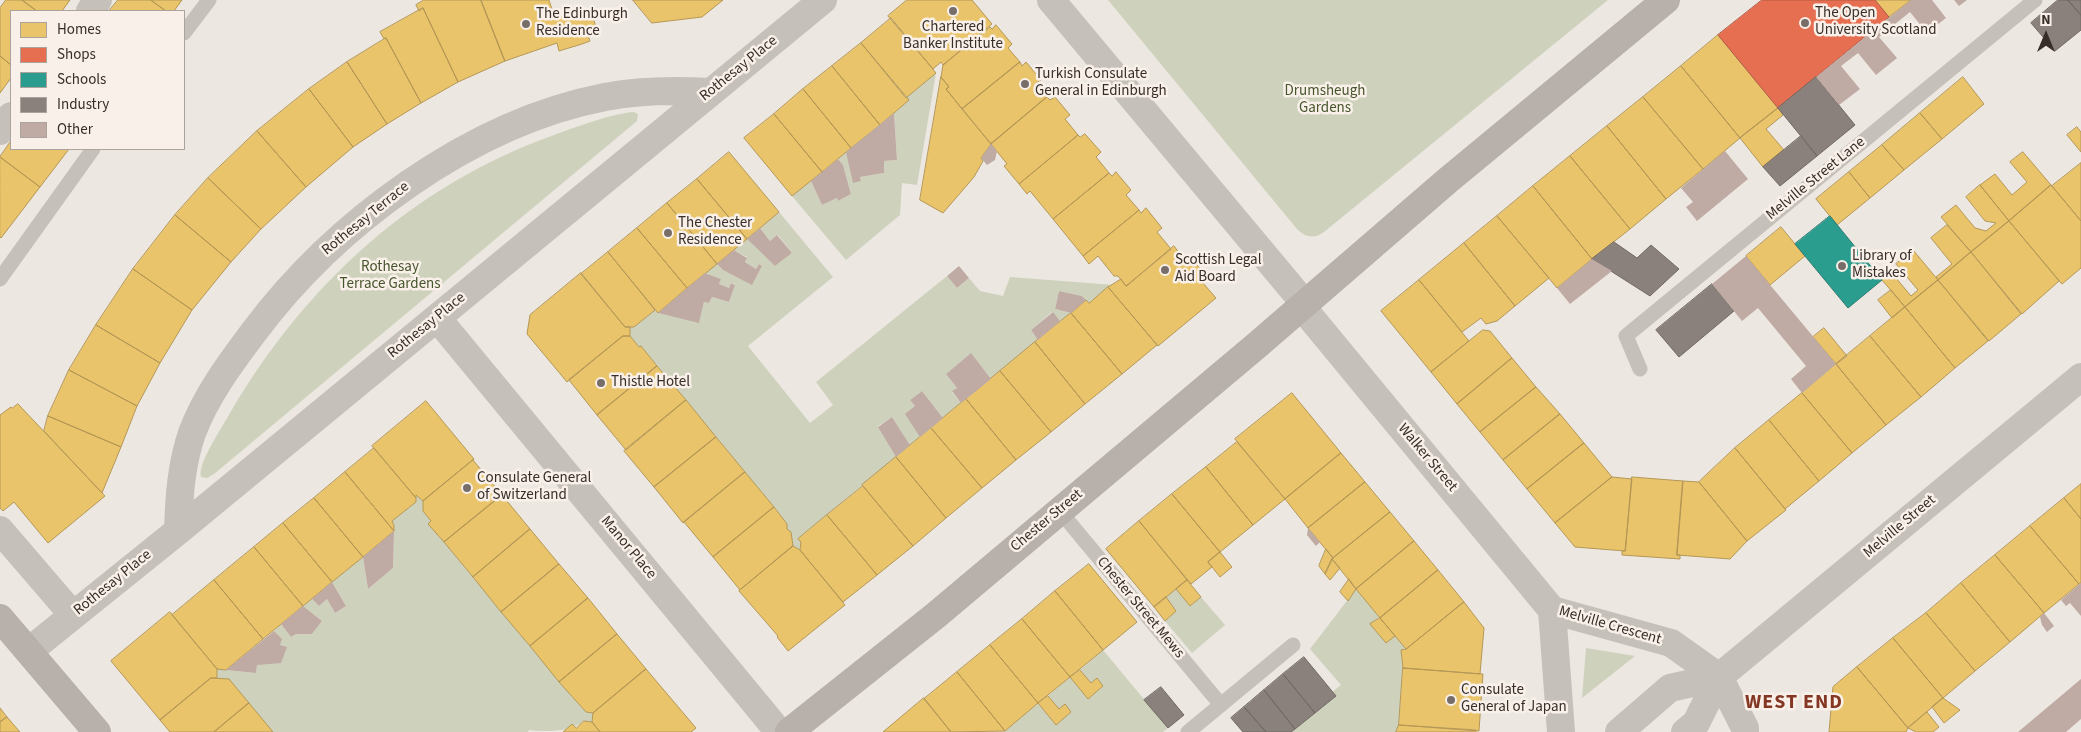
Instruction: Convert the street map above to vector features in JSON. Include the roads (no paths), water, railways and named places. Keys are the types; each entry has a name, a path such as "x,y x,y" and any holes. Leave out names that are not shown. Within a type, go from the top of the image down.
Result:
{"street":[{"name":"Rothesay Place","path":"29,651 178,531 823,0"},
{"path":"1051,0 1303,305 1446,181 1666,0"},
{"name":"Rothesay Terrace","path":"178,531 180,489 184,460 192,434 207,399 226,369 278,302 318,259 354,227 438,165 486,138 529,119 586,101 621,94 674,90 711,92"},
{"path":"0,131 10,117"},
{"name":"Chester Street","path":"788,732 934,616 1303,305"},
{"name":"Walker Street","path":"1303,305 1552,610"},
{"name":"Manor Place","path":"437,318 780,732"},
{"name":"Melville Street","path":"1685,732 1696,723 1719,677 2081,377"},
{"path":"0,530 73,615"},
{"name":"Melville Crescent","path":"1561,732 1552,610 1671,643 1719,677 1745,728 1745,732"},
{"path":"0,618 97,732"},
{"name":"Melville Street","path":"1619,732 1670,688 1719,677"}],"lane":[{"path":"185,31 209,0"},
{"name":"Melville Street Lane","path":"1640,369 1626,336 2035,0"},
{"path":"0,279 92,150"},
{"name":"Chester Street Mews","path":"1060,510 1221,705"},
{"path":"1188,732 1293,645"}],"place":[{"name":"Chartered Banker Institute","path":"953,11"},
{"name":"The Open University Scotland","path":"1805,23"},
{"name":"The Edinburgh Residence","path":"526,24"},
{"name":"Turkish Consulate General in Edinburgh","path":"1025,84"},
{"name":"The Chester Residence","path":"668,233"},
{"name":"Library of Mistakes","path":"1842,266"},
{"name":"Scottish Legal Aid Board","path":"1165,270"},
{"name":"Thistle Hotel","path":"601,383"},
{"name":"Consulate General of Switzerland","path":"467,488"},
{"name":"Consulate General of Japan","path":"1451,700"}],"district":[{"name":"WEST END","path":"1794,704"}],"park label":[{"name":"Drumsheugh Gardens","path":"1325,100"},
{"name":"Rothesay Terrace Gardens","path":"390,276"}]}
